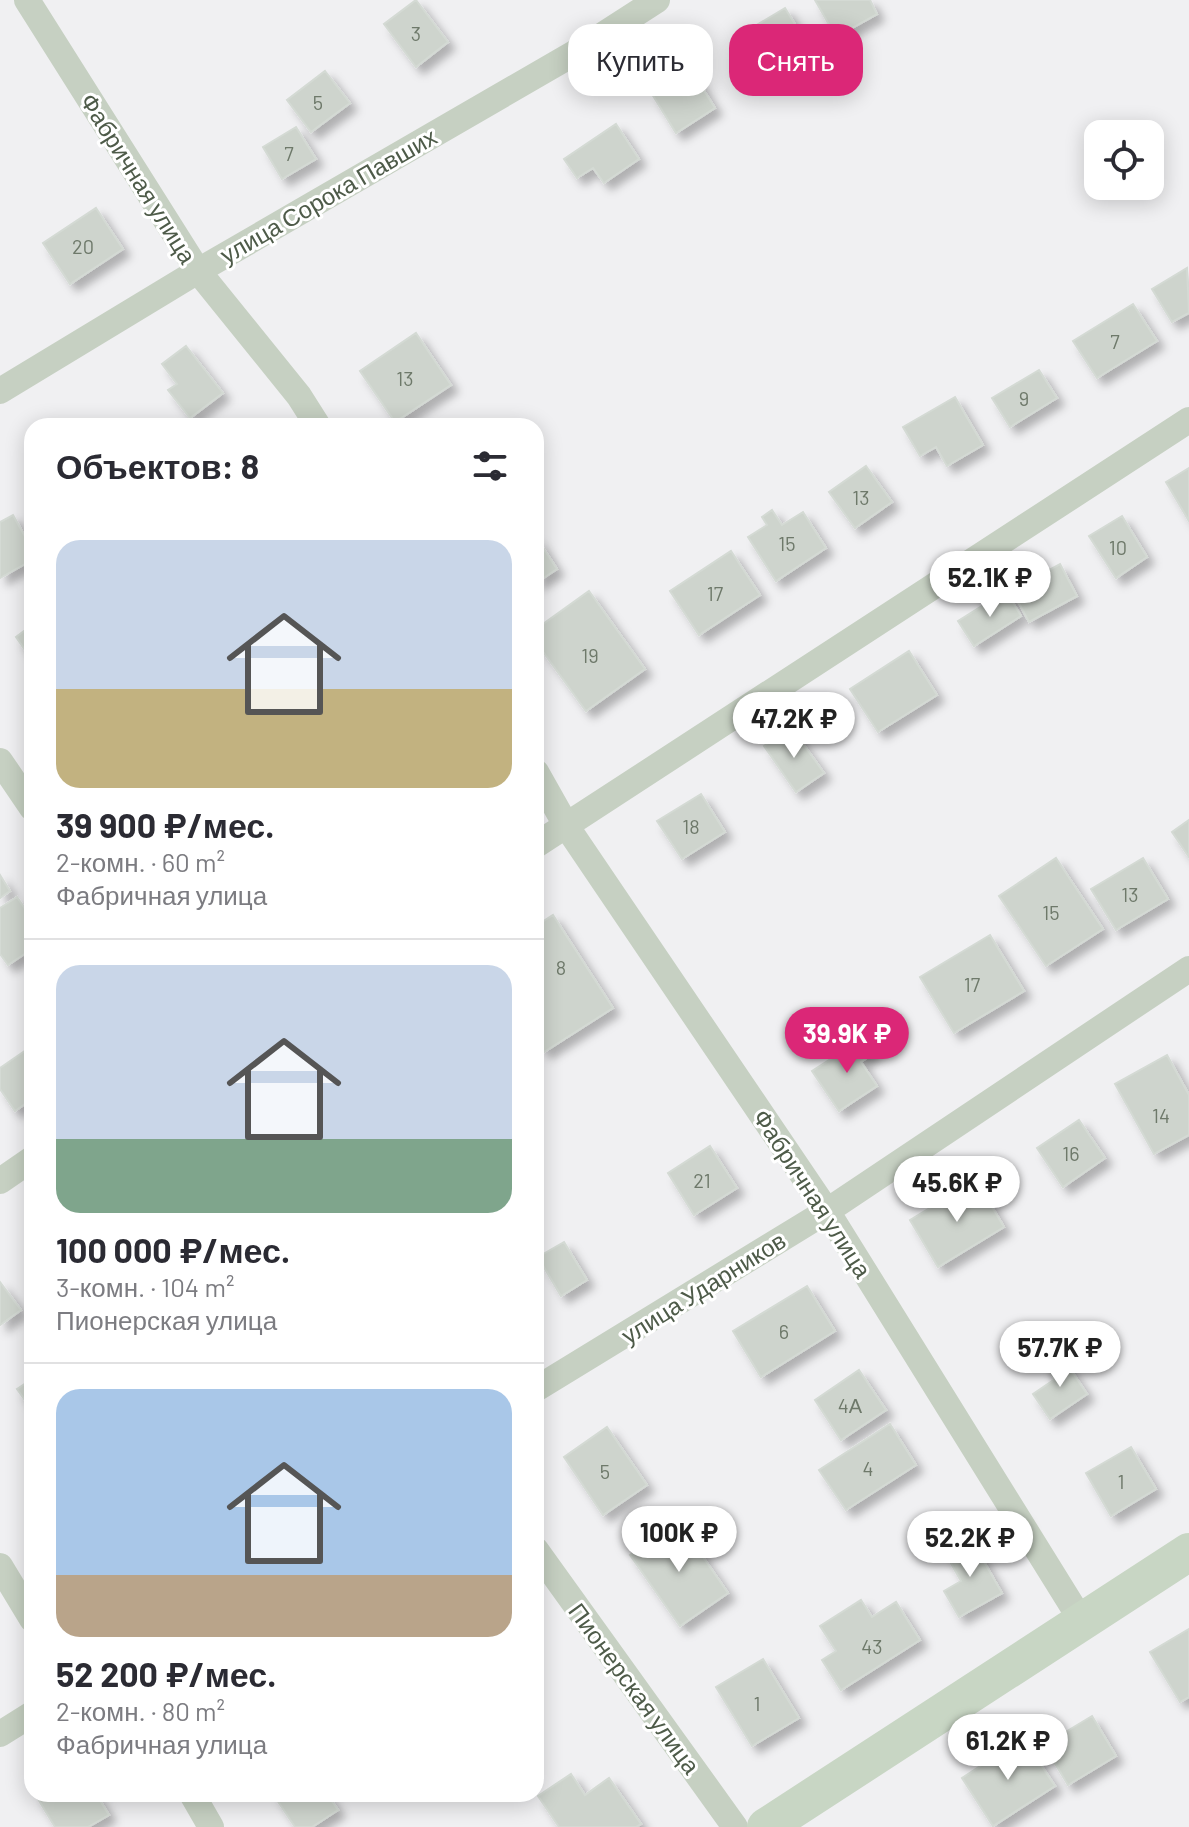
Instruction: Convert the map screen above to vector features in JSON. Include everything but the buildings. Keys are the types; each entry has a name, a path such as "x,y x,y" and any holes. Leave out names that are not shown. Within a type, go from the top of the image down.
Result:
{"street":[{"name":"Фабричная улица","path":"27,0 198,271 299,396 313,418"},
{"name":"улица Сорока Павших","path":"0,391 198,271 578,51 657,0"},
{"path":"544,840 1189,420"},
{"path":"0,761 24,796"},
{"name":"Фабричная улица","path":"544,786 567,827 827,1211 1081,1620"},
{"name":"улица Ударников","path":"544,1384 827,1211 1189,969"},
{"path":"0,1181 24,1164"},
{"path":"766,1827 1189,1552"},
{"name":"Пионерская улица","path":"544,1561 735,1827"},
{"path":"0,1566 24,1606"},
{"path":"0,1734 24,1719"},
{"path":"197,1802 211,1827"}]}
